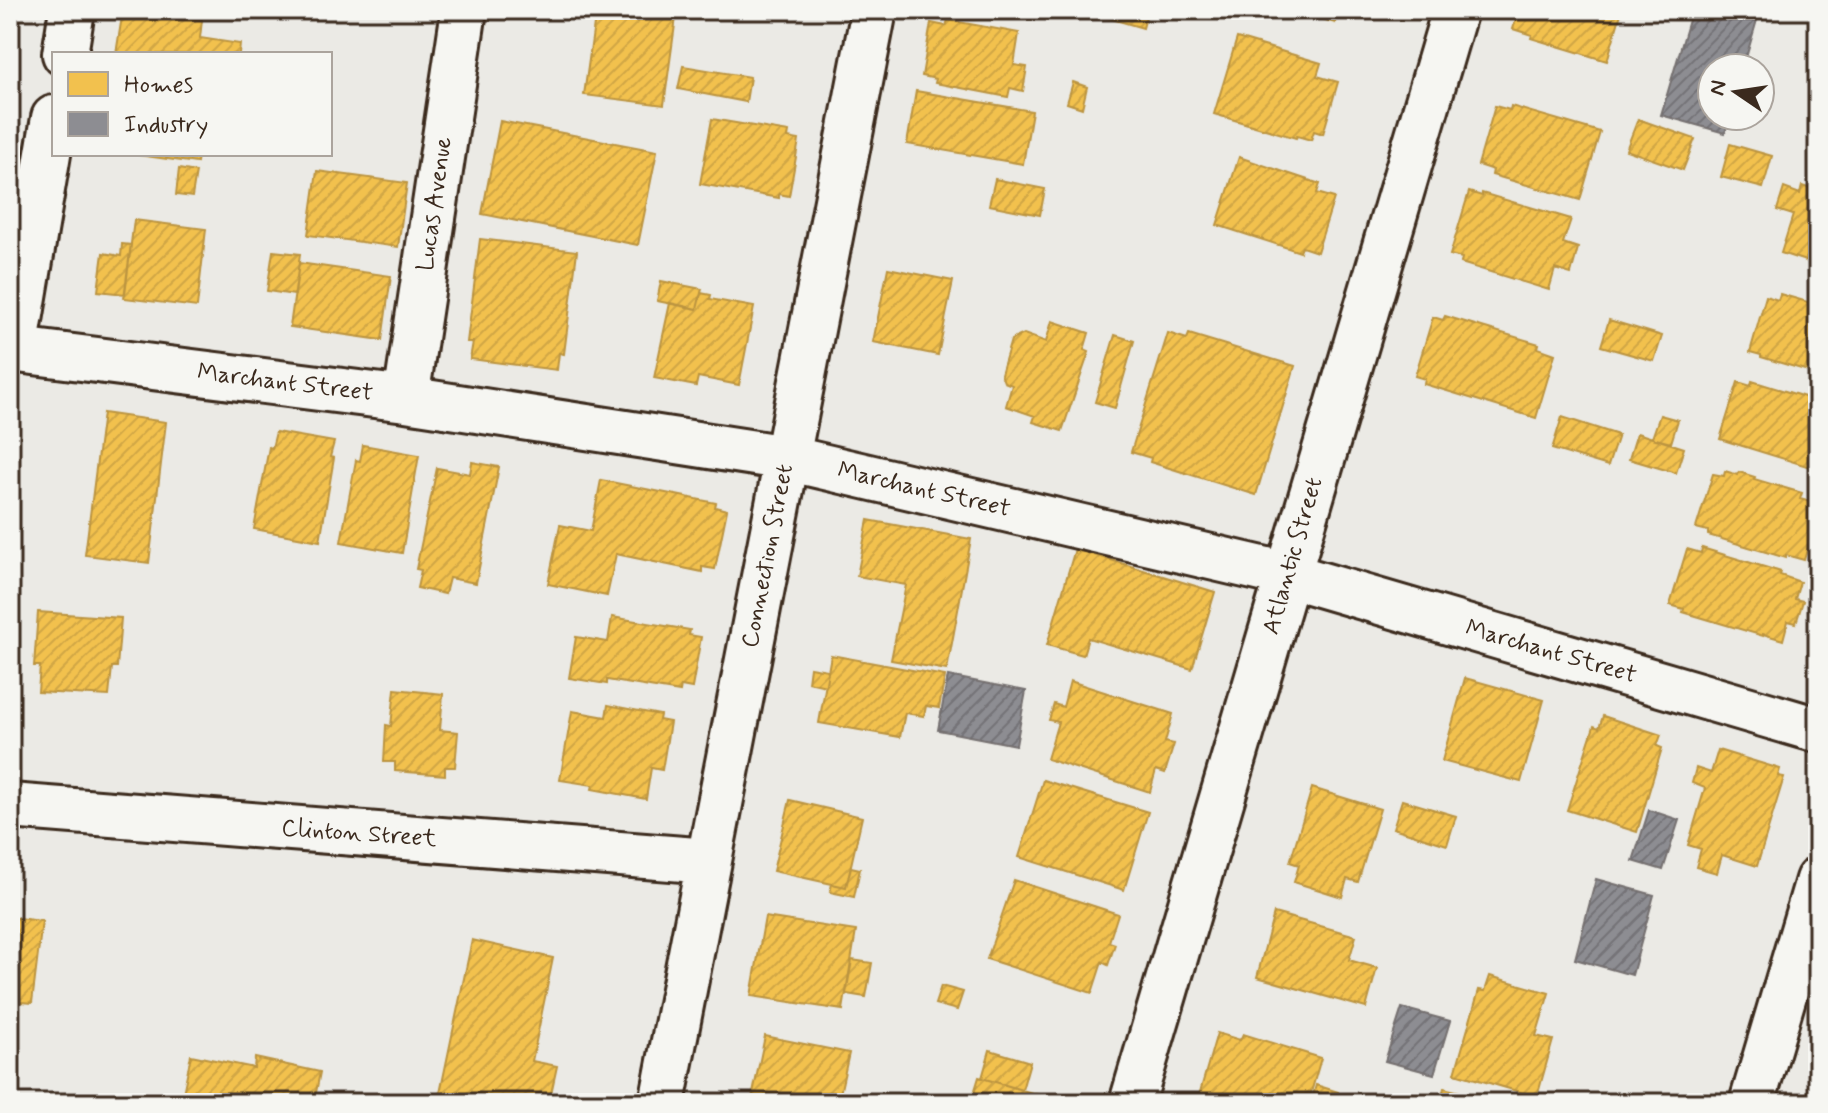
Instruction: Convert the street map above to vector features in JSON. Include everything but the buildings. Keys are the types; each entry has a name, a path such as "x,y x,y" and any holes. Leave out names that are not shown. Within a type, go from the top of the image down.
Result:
{"street":[{"path":"65,52 72,10"},
{"name":"Lucas Avenue","path":"406,399 464,10"},
{"name":"Connection Street","path":"662,1103 874,10"},
{"name":"Atlantic Street","path":"1132,1103 1455,10"},
{"path":"12,349 52,129"},
{"name":"Marchant Street","path":"12,349 406,399 787,458 1288,575 1818,730"},
{"name":"Clinton Street","path":"10,806 709,861"},
{"path":"1752,1103 1818,880"}]}
